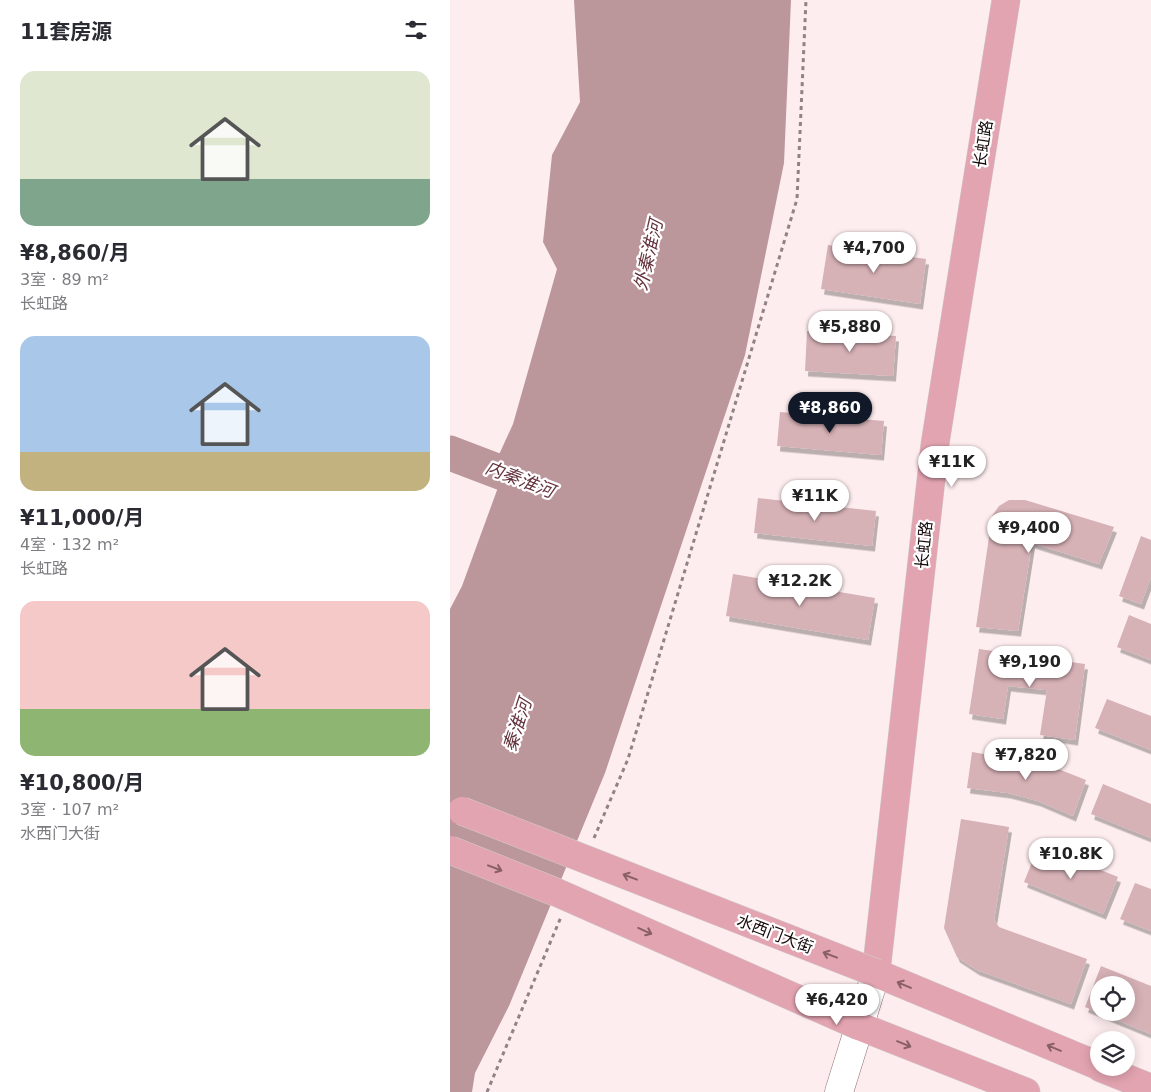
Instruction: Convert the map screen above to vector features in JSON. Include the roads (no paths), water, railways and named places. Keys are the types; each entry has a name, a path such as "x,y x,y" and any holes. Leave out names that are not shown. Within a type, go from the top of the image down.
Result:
{"main road":[{"name":"长虹路","path":"876,973 935,444 1006,0"},
{"name":"水西门大街","path":"450,806 876,973 1090,1063"},
{"path":"450,850 558,892 859,1026 1026,1092"},
{"name":"水西门大街","path":"1122,1076 1151,1088"}],"street":[{"path":"840,1092 876,973"}],"water":[{"path":"574,0 791,0 784,163 745,355 605,773 509,1006 475,1073 472,1092 450,1092 450,609 462,586 504,471 492,470 513,424 557,269 543,242 552,155 580,102"}],"waterway":[{"name":"内秦淮河","path":"450,453 547,490"}],"water label":[{"name":"外秦淮河","path":"648,255"},
{"name":"秦淮河","path":"517,725"}]}
